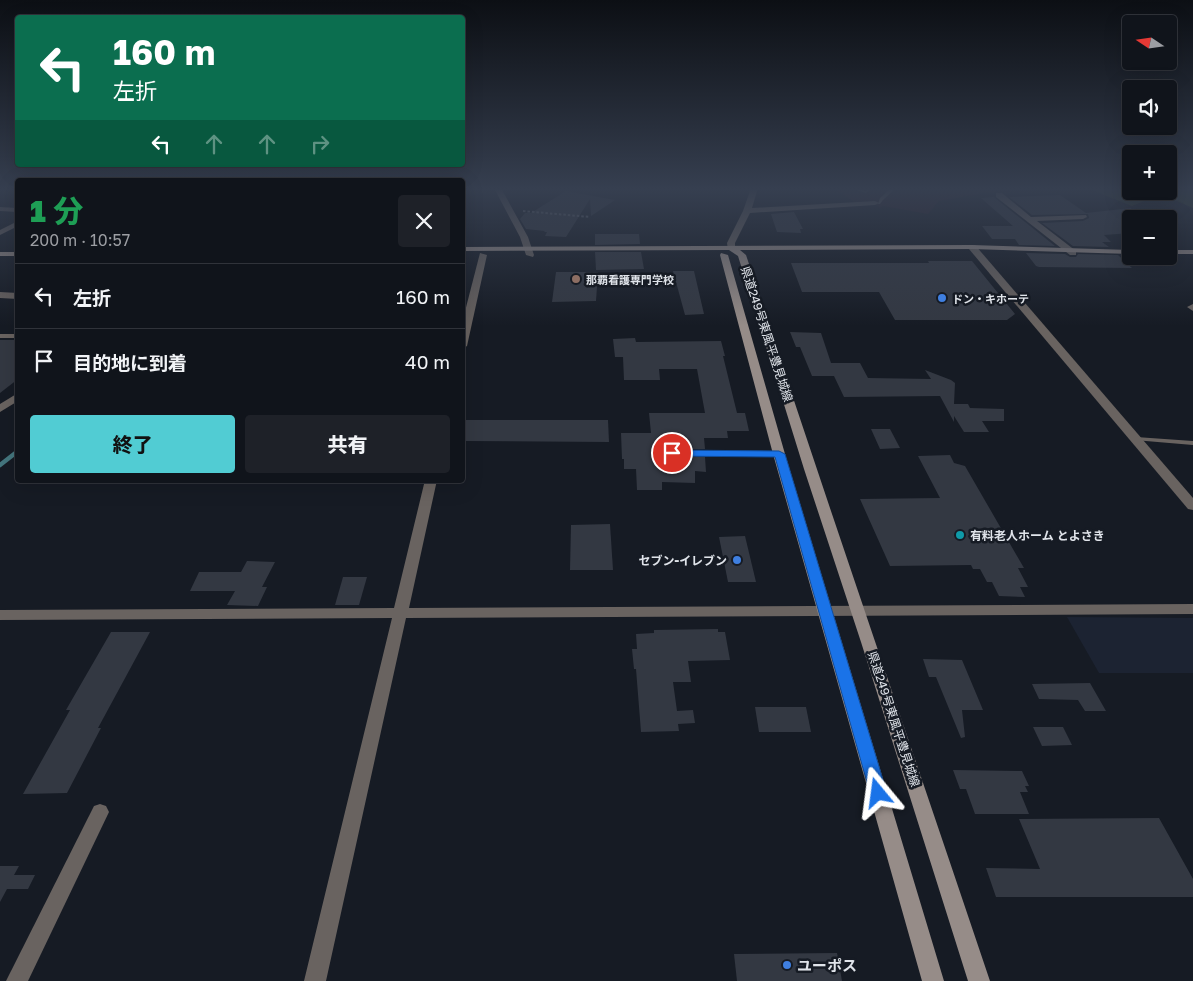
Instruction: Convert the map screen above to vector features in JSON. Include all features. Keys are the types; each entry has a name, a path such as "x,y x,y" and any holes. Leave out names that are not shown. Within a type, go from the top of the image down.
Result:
{"main road":[{"path":"465,249 529,252 732,253 1122,252"},
{"path":"732,253 975,251"},
{"path":"465,255 529,252"},
{"path":"1177,252 1193,252"},
{"name":"県道249号東風平豊見城線","path":"732,253 779,454 932,981"},
{"name":"県道249号東風平豊見城線","path":"732,253 810,469 858,610 979,981"},
{"path":"0,254 15,254"}],"street":[{"path":"522,234 529,252"},
{"path":"732,253 731,243 736,234"},
{"path":"1049,234 1071,251"},
{"path":"975,251 1193,506"},
{"path":"465,333 483,255"},
{"path":"0,295 15,296"},
{"path":"0,409 15,398"},
{"path":"315,981 430,483"},
{"path":"0,615 1193,609"},
{"path":"17,981 100,812"}],"lane":[{"path":"0,336 15,336"},
{"path":"1136,439 1193,443"},
{"path":"672,453 779,454"}],"shaded area":[{"path":"1067,617 1193,618 1193,673 1099,673"}],"building":[{"path":"546,234 568,234 566,237 545,236"},
{"path":"595,234 639,234 640,244 595,245"},
{"path":"988,234 1040,234 1055,246 1019,245 1015,239 992,239"},
{"path":"1057,234 1120,234 1104,235 1111,242 1102,242 1109,247 1073,246"},
{"path":"595,252 641,252 644,269 596,270"},
{"path":"1026,253 1065,254 1070,257 1076,257 1078,254 1118,255 1122,259 1122,265 1129,265 1132,268 1039,267 1036,266"},
{"name":"ドン・キホーテ","path":"928,261 972,261 1015,314 1007,320 895,320 879,292 802,292 791,263 929,263"},
{"path":"673,271 694,271 704,314 685,315"},
{"name":"那覇看護専門学校","path":"556,272 598,272 596,301 552,302"},
{"path":"790,332 821,333 831,363 860,363 868,378 931,379 925,370 951,380 955,383 954,404 968,404 970,408 1004,409 1004,421 982,421 989,432 964,432 954,416 954,422 940,396 844,397 834,376 812,376 800,347 796,347"},
{"path":"635,338 636,342 721,341 737,413 745,413 749,431 727,431 728,438 704,438 705,449 672,449 668,451 670,456 705,457 706,472 695,471 695,483 662,482 662,490 637,490 636,469 624,469 621,433 651,433 649,413 705,413 697,369 659,369 660,380 624,380 623,357 615,357 613,339"},
{"path":"0,340 15,340 15,381 0,393"},
{"path":"465,420 608,420 609,442 465,441"},
{"path":"871,429 890,429 900,448 880,449"},
{"name":"有料老人ホーム とよさき","path":"950,455 954,463 965,466 1024,568 1018,568 1028,587 1020,587 1025,597 999,596 992,582 987,582 980,569 973,569 971,565 890,566 860,499 940,498 918,456"},
{"path":"610,524 613,570 570,570 571,525"},
{"name":"セブン-イレブン","path":"745,536 756,582 728,582 719,537"},
{"path":"247,561 275,562 262,587 267,587 258,606 227,605 235,591 190,591 199,572 241,572"},
{"path":"343,577 367,577 359,605 335,605"},
{"path":"718,629 718,632 725,632 730,660 688,661 691,682 673,682 677,711 693,710 695,723 678,724 679,731 641,732 636,669 634,669 632,649 637,649 636,634 654,633 654,630"},
{"path":"111,632 150,632 98,728 101,728 67,793 23,794 70,710 66,710"},
{"path":"923,659 962,660 983,710 962,710 965,737 961,738 936,677 929,677"},
{"path":"1090,683 1106,711 1085,711 1078,700 1039,699 1032,684"},
{"path":"755,707 806,707 811,732 759,732"},
{"path":"1033,727 1063,727 1072,745 1042,746"},
{"path":"953,770 1022,771 1029,786 1025,786 1028,792 1020,792 1029,814 975,814 966,789 960,789"},
{"path":"1159,818 1193,879 1193,897 996,897 986,868 1040,869 1019,819"},
{"path":"0,866 19,866 14,875 35,875 28,889 7,889 0,902"},
{"name":"ユーポス","path":"837,953 842,981 737,981 734,954"}],"waterway":[{"path":"0,465 15,453"}],"place":[{"name":"那覇看護専門学校","path":"576,279"},
{"name":"ドン・キホーテ","path":"942,298"},
{"name":"有料老人ホーム とよさき","path":"960,535"},
{"name":"セブン-イレブン","path":"737,560"},
{"name":"ユーポス","path":"787,965"}],"route":[{"path":"672,453 779,454 878,793"}]}
